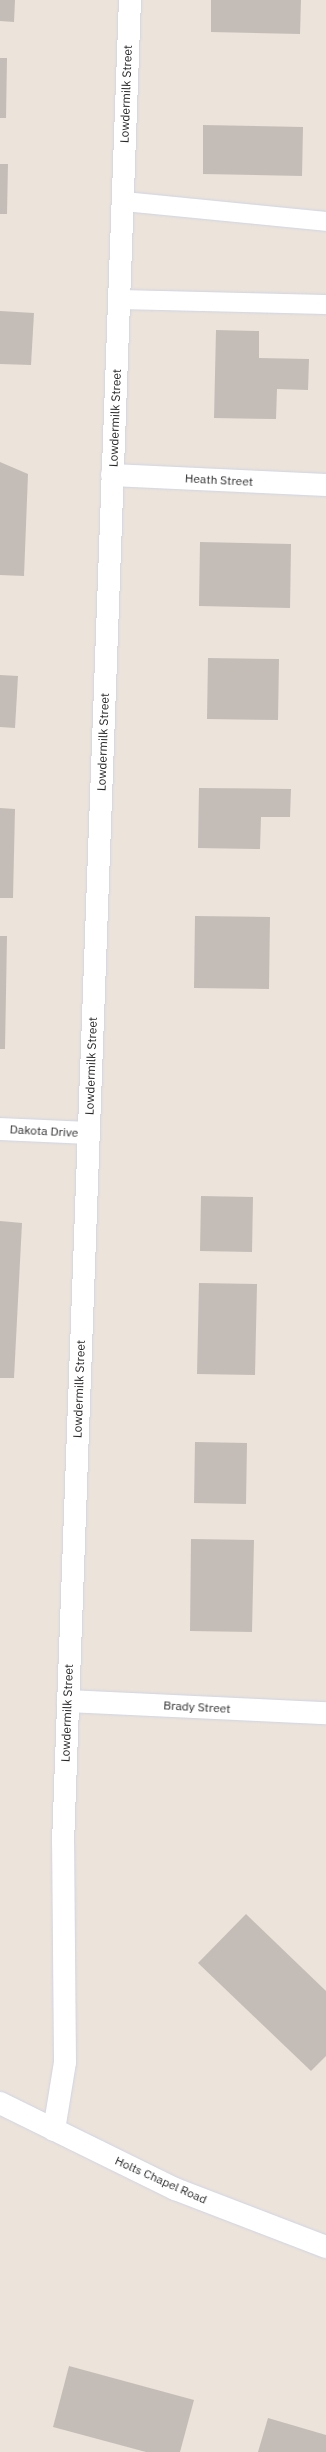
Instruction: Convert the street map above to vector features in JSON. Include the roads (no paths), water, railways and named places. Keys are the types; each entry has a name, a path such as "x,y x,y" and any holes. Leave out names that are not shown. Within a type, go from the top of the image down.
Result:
{"street":[{"name":"Lowdermilk Street","path":"54,2130 65,2062 63,1844 130,0"},
{"name":"Heath Street","path":"112,475 326,485"},
{"name":"Dakota Drive","path":"0,1129 89,1133"},
{"name":"Brady Street","path":"68,1701 326,1713"},
{"name":"Holts Chapel Road","path":"0,2103 175,2189 326,2247"}],"lane":[{"path":"122,201 326,221"},
{"path":"119,299 326,304"}]}
